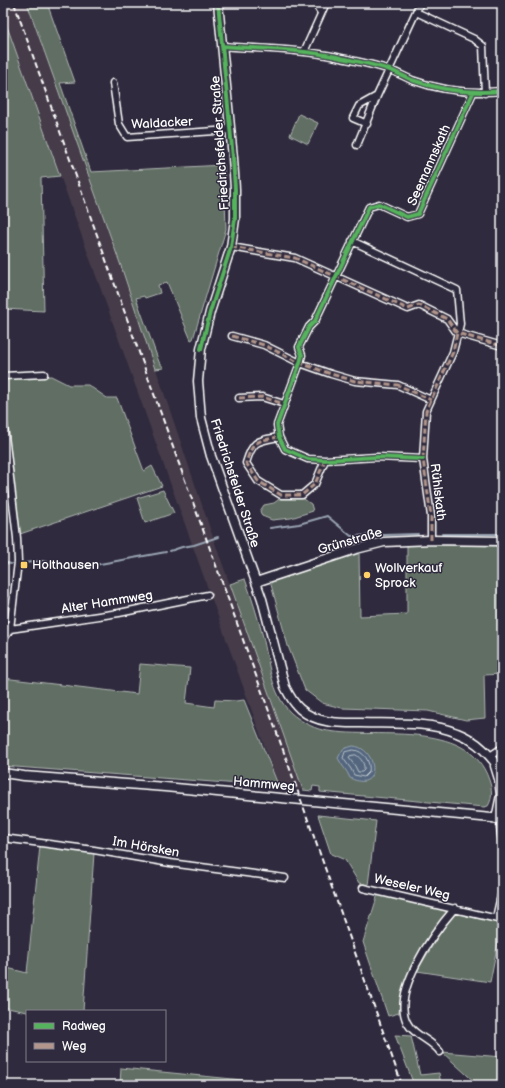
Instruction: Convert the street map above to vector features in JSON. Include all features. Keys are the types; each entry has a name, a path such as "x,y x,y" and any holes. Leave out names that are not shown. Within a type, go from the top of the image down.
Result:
{"main road":[{"name":"Friedrichsfelder Straße","path":"218,3 235,189 235,219 231,247 210,312 201,349 198,381 200,411 211,456 256,582 285,687 289,696 300,709 315,718 333,722 433,726 458,733 477,743 502,772"},
{"name":"Grünstraße","path":"256,582 356,549 384,542 432,540 502,541"},
{"path":"492,759 499,779 501,795 500,819"},
{"name":"Hammweg","path":"3,773 24,776 158,786 500,819"},
{"name":"Hammweg","path":"3,779 24,776"}],"street":[{"path":"315,3 321,13"},
{"path":"304,52 326,3"},
{"path":"357,145 367,124 377,96 420,3"},
{"path":"416,12 474,39 483,46 485,93"},
{"path":"222,46 336,56 390,70 410,80 452,91 472,93 502,91"},
{"name":"Waldacker","path":"113,83 119,124 127,138 230,130"},
{"name":"Seemannskath","path":"279,437 277,425 302,355 299,347 309,327 315,321 369,207 379,204 406,217 418,214 472,93"},
{"path":"367,124 353,118 359,106 377,96"},
{"path":"352,241 457,290 460,324 457,333"},
{"path":"231,247 295,258 408,309 419,305 447,319 457,333 502,346"},
{"name":"Rühlskath","path":"432,540 431,516 423,459 426,411 452,352 457,333"},
{"path":"232,336 264,345 300,363 355,381 398,385 431,400"},
{"path":"3,376 44,374"},
{"path":"239,398 262,396 284,404"},
{"path":"3,418 18,562 10,629 3,641"},
{"path":"325,460 314,484 302,496 281,495 258,481 246,463 250,449 259,441 279,437 285,449 308,459 423,459"},
{"name":"Alter Hammweg","path":"10,629 119,613 208,595"},
{"path":"492,759 502,748"},
{"path":"500,819 502,843"},
{"name":"Im Hörsken","path":"3,838 87,848 170,863 285,878"},
{"name":"Weseler Weg","path":"363,888 499,919 502,890"},
{"name":"Weseler Weg","path":"440,1052 436,1047 410,1027 403,1011 403,1003 407,986 428,943 455,908"}],"shaded area":[{"path":"3,3 27,3 121,266 213,537 303,790 279,787 10,36 3,15"}],"green space":[{"path":"27,3 47,3 75,82 60,83 91,172 224,165 226,229 193,339 191,340 167,282 158,285 160,293 145,298 144,296 136,298 159,362 164,368 155,369 121,266"},
{"path":"3,15 60,176 41,178 44,311 3,309"},
{"path":"299,114 318,123 308,144 290,135"},
{"path":"51,376 69,385 88,385 107,398 117,398 144,471 152,466 162,486 20,534 6,413 3,399 3,379"},
{"path":"163,490 174,513 145,523 137,498"},
{"path":"282,497 301,497 311,504 313,511 291,518 272,520 262,516 260,511 264,505 274,503"},
{"path":"407,544 502,546 502,674 484,675 485,718 466,720 428,711 342,708 322,703 305,690 288,646 270,581 359,552 360,616 407,614"},
{"path":"245,579 263,637 275,687 279,697 291,713 306,723 323,730 343,733 416,735 440,739 461,747 478,760 489,780 492,793 488,806 484,807 320,792 320,787 313,786 312,791 303,790 230,584"},
{"path":"140,664 190,668 186,703 214,707 215,700 244,700 279,787 3,766 3,678 137,694"},
{"path":"318,815 376,821 368,885 359,883 345,860 331,854"},
{"path":"40,846 94,853 83,1010 26,1010 26,1012 3,1007 3,967 27,973"},
{"path":"378,894 449,910 416,958 409,971 404,985 399,1013 388,1016 363,942"},
{"path":"457,912 502,922 490,982 417,971 442,930"},
{"path":"395,1035 411,1036 420,1075 439,1073 441,1085 414,1085"},
{"path":"442,1052 502,1057 502,1085 478,1085"},
{"path":"121,1068 263,1082 263,1085 120,1085"}],"water":[{"path":"353,746 362,749 368,754 372,761 373,769 367,780 360,781 350,778 338,758 343,749"}],"waterway":[{"path":"270,528 299,524 327,516 351,536 418,534"},
{"path":"442,534 502,534"},
{"path":"170,551 218,537"},
{"path":"24,563 42,561 67,566 89,566 166,552"},
{"path":"3,562 11,564"}],"railway":[{"path":"14,3 402,1085"}],"marked path":[{"path":"231,247 295,258 408,309 419,305 447,319 457,333 502,346"},
{"path":"431,540 431,516 423,459 426,411 453,352 457,333"},
{"path":"232,336 264,345 300,363 331,374 355,381 398,385 431,400"},
{"path":"239,398 262,397 284,404"},
{"path":"279,437 257,443 251,450 246,463 258,481 281,495 302,495 315,484 325,460"}],"cycle path":[{"path":"201,349 210,312 231,247 235,219 233,158 218,3"},
{"path":"222,46 323,54 377,66 434,87 468,92 502,91"},
{"path":"423,459 377,457 325,460 308,459 285,449 279,437 277,425 300,363 302,355 299,347 309,327 315,321 369,207 379,204 407,217 418,214 473,93"}],"place":[{"name":"Holthausen","path":"24,565"},
{"name":"Wollverkauf Sprock","path":"367,575"}]}
